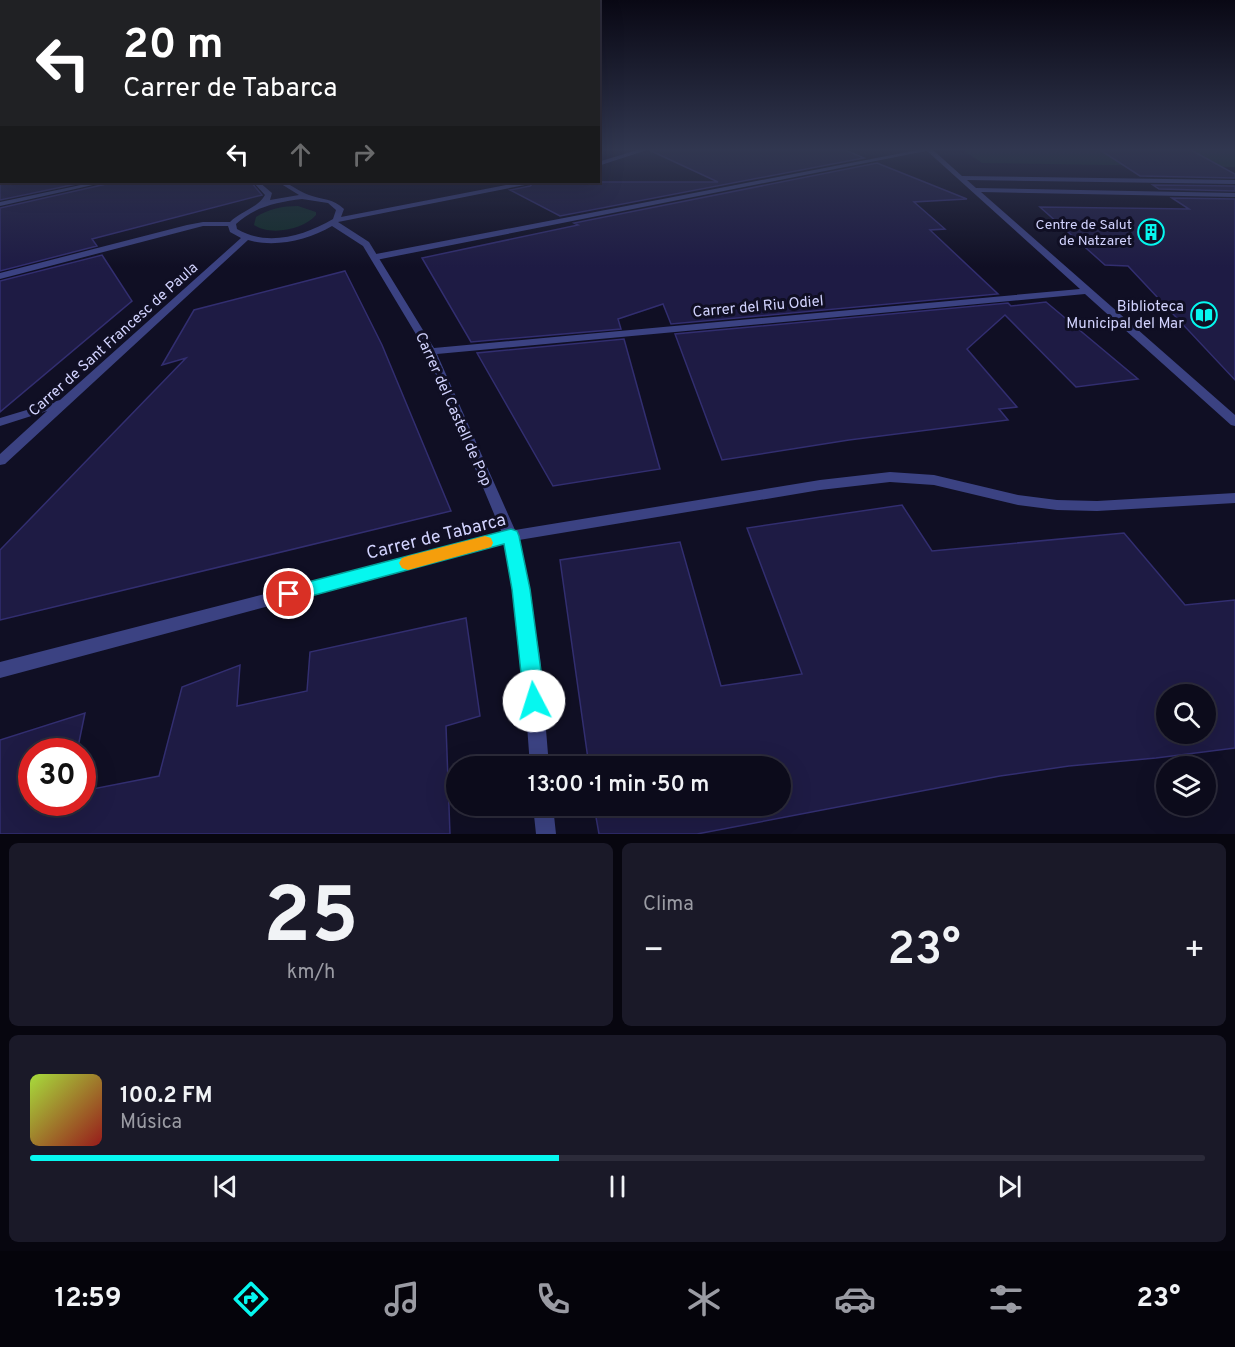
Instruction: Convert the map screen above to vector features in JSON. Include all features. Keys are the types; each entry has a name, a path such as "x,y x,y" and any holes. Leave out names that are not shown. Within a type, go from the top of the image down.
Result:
{"street":[{"path":"0,204 70,189"},
{"path":"263,189 269,195 264,204"},
{"path":"292,189 309,198 336,204 340,209 335,222"},
{"path":"309,198 264,204 238,216 232,224 233,230 246,238 263,240 298,237 335,222 496,189"},
{"path":"376,256 725,189"},
{"path":"975,190 1235,195"},
{"path":"975,190 1235,422"},
{"name":"Carrer del Castell de Pop","path":"335,222 366,244 376,256 431,351 511,536 531,657 539,756"},
{"path":"0,276 187,227 203,224 232,224"},
{"name":"Carrer de Sant Francesc de Paula","path":"0,462 246,238"},
{"name":"Carrer del Riu Odiel","path":"431,351 1087,291"},
{"path":"0,422 66,402"},
{"name":"Carrer de Tabarca","path":"0,670 511,536 820,485 891,477 934,480 1018,500 1057,505 1097,506 1235,498"},
{"path":"544,816 546,834"}],"green space":[{"path":"298,206 316,212 316,215 295,228 286,230 269,230 254,225 256,217 266,212 281,207"}],"building":[{"path":"0,189 53,189 0,200"},
{"path":"84,189 257,189 262,195 92,239 97,246 0,271 0,208"},
{"path":"515,189 702,189 560,216 510,190"},
{"path":"746,189 942,189 967,199 914,202 945,229 930,230 998,294 671,324 663,304 618,319 621,329 471,342 422,258 578,225 574,223"},
{"path":"1159,189 1235,189 1235,191"},
{"path":"1172,198 1235,199 1235,380 1128,266 1105,265 1040,207 1189,209"},
{"path":"102,255 132,301 0,412 0,281"},
{"path":"345,271 382,345 451,511 0,620 0,550 186,358 162,365 194,310"},
{"path":"1046,302 1138,379 1076,387 1005,315 967,349 1017,407 999,409 1008,420 849,440 722,460 675,334 1008,303 1011,306"},
{"path":"624,339 660,469 553,486 477,353"},
{"path":"902,505 932,551 1124,533 1185,605 1235,600 1235,748 1000,776 697,834 599,834 596,816 791,816 791,756 588,756 560,560 680,542 721,686 802,674 747,528"},
{"path":"466,618 480,716 446,726 446,816 449,816 450,834 0,834 0,740 85,713 80,738 18,738 18,816 96,816 96,788 159,776 182,687 240,665 237,706 307,691 310,652"}],"slow traffic":[{"path":"408,563 485,543"}],"place":[{"name":"Centre de Salut de Natzaret","path":"1151,232"},
{"name":"Biblioteca Municipal del Mar","path":"1204,315"}],"route":[{"path":"289,594 511,536 531,657 534,701"}]}
